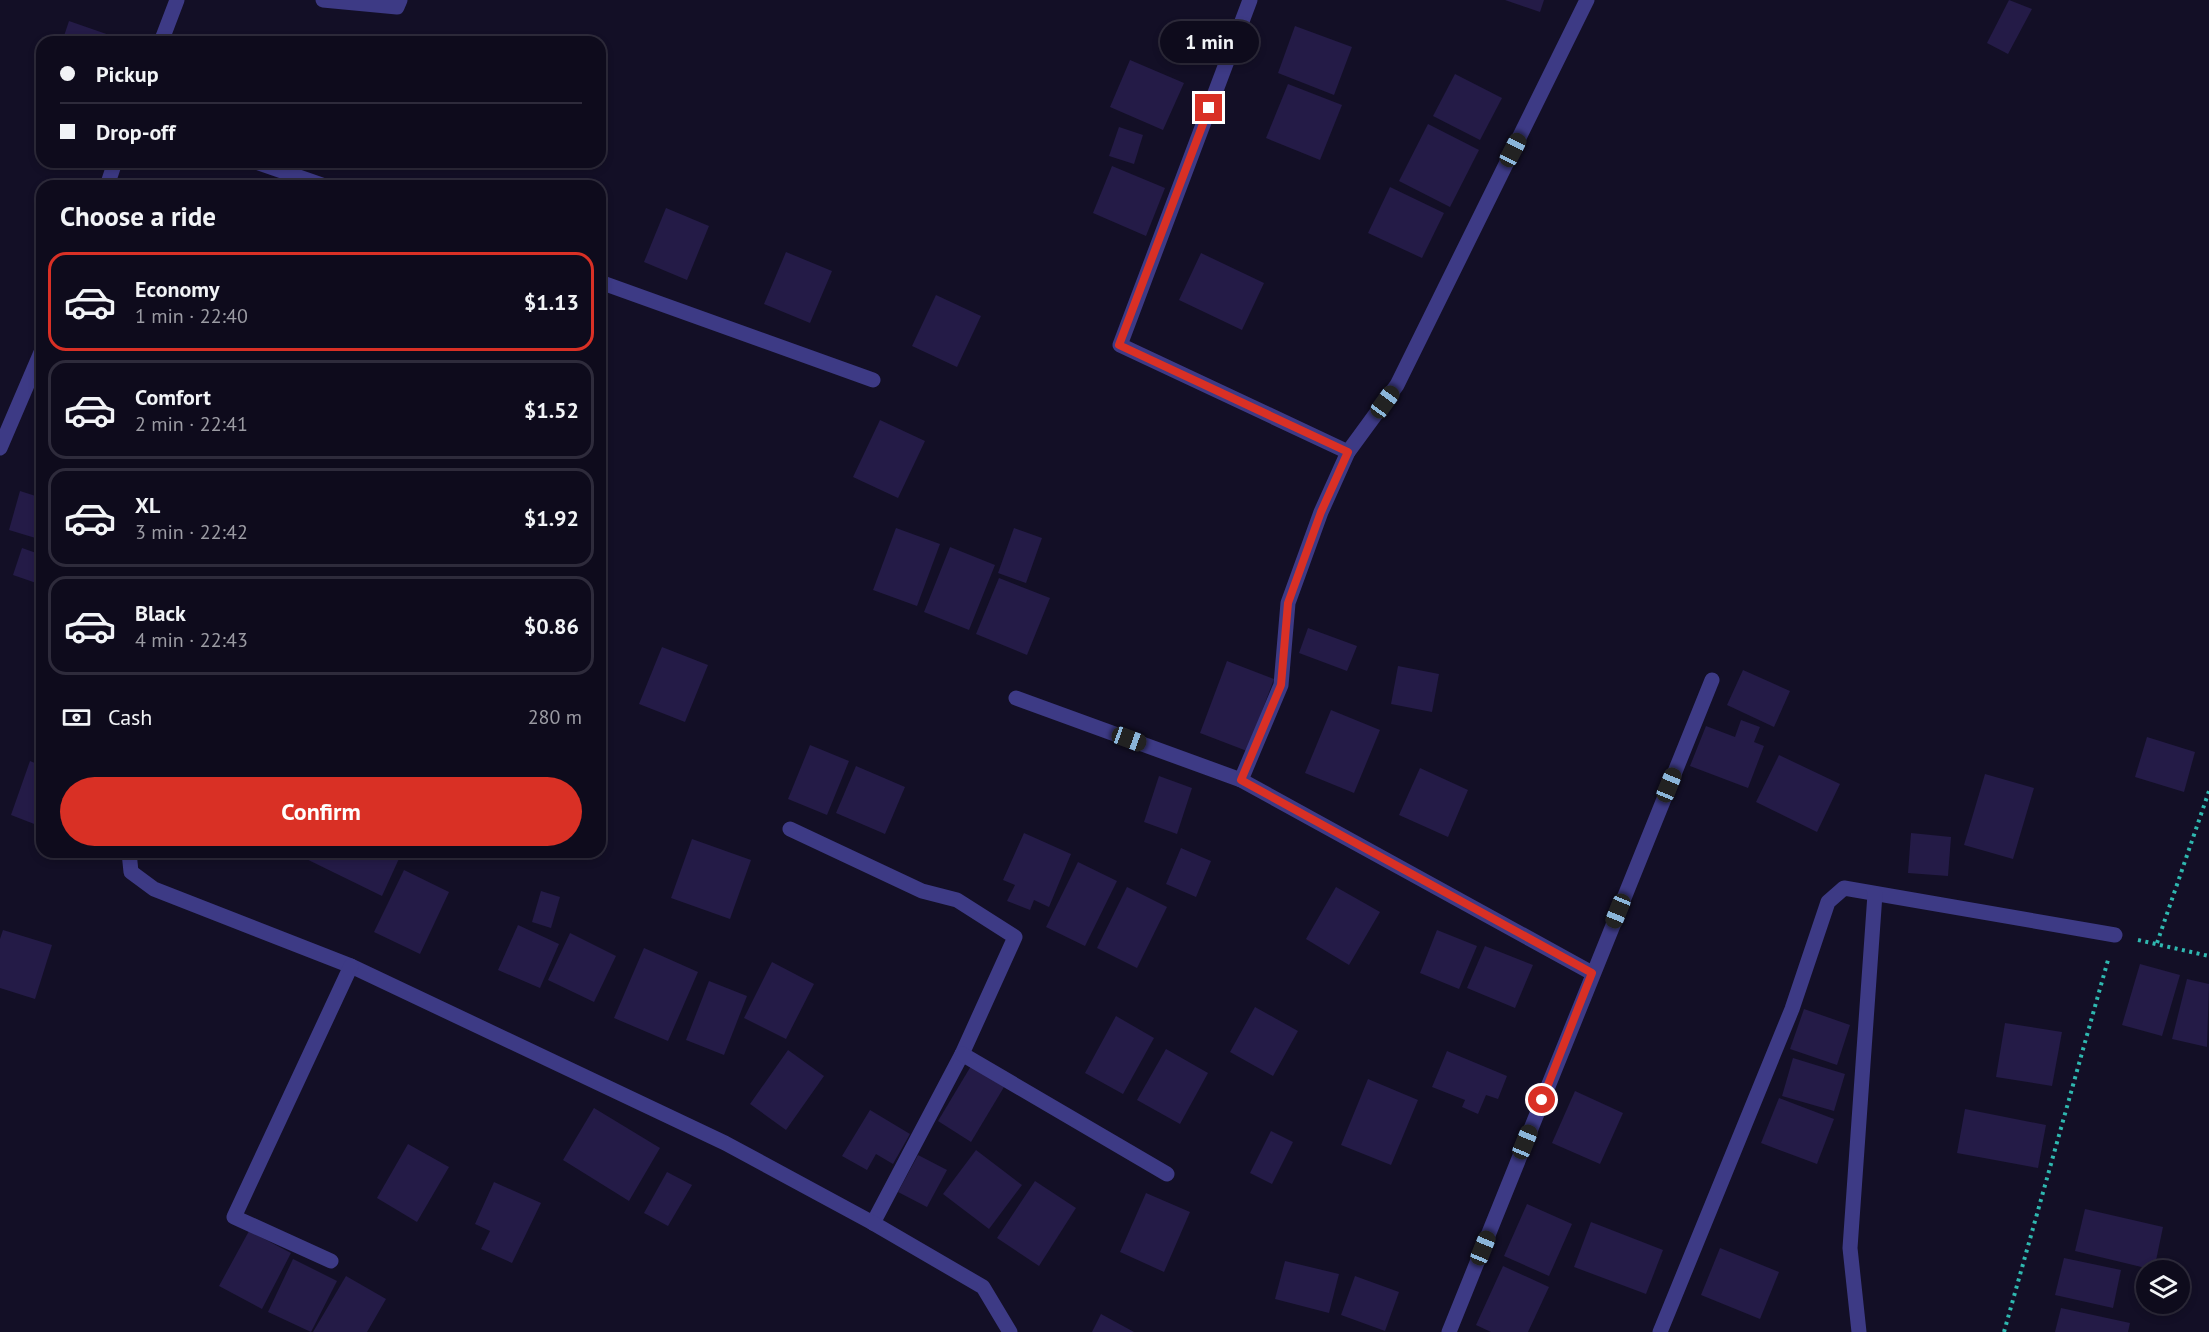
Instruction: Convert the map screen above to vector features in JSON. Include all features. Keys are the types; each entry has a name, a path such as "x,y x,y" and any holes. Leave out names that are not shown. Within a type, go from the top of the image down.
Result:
{"street":[{"path":"163,36 177,0"},
{"path":"323,0 397,7 400,0"},
{"path":"1250,0 1119,345 1348,452"},
{"path":"1241,780 1281,685 1288,603 1321,512 1348,452 1397,385 1587,0"},
{"path":"273,168 308,180"},
{"path":"606,284 873,380"},
{"path":"0,448 36,364"},
{"path":"1449,1332 1712,680"},
{"path":"1016,698 1241,780 1592,973"},
{"path":"790,829 922,891 957,900 1015,937 962,1054 873,1223"},
{"path":"130,858 131,872 154,889 351,966 725,1143 873,1223 983,1287 1010,1332"},
{"path":"1660,1332 1792,1009 1828,902 1844,888 2115,935"},
{"path":"1859,1332 1850,1248 1875,894"},
{"path":"331,1261 234,1217 351,966"},
{"path":"962,1054 1167,1174"}],"path":[{"path":"2157,943 2209,791"},
{"path":"2004,1332 2115,935 2209,956"}],"building":[{"path":"1505,0 1544,0 1540,12"},
{"path":"2009,0 2032,9 2008,54 1987,43"},
{"path":"69,21 112,36 64,36"},
{"path":"1295,26 1352,47 1334,95 1278,73"},
{"path":"1130,60 1184,83 1163,130 1110,107"},
{"path":"1455,74 1502,98 1480,140 1433,116"},
{"path":"1288,84 1342,105 1320,160 1266,138"},
{"path":"1428,124 1479,150 1450,207 1399,181"},
{"path":"1119,127 1143,135 1134,164 1109,156"},
{"path":"1112,166 1165,188 1146,236 1093,213"},
{"path":"1390,187 1444,213 1422,258 1368,233"},
{"path":"666,208 709,226 687,280 644,262"},
{"path":"786,252 832,271 810,323 764,304"},
{"path":"1201,253 1264,283 1242,330 1179,300"},
{"path":"936,295 981,316 957,367 912,346"},
{"path":"880,420 925,441 898,498 853,477"},
{"path":"20,491 36,496 36,538 9,530"},
{"path":"896,528 940,544 917,606 873,590"},
{"path":"1014,528 1042,538 1026,583 998,573"},
{"path":"950,547 995,565 969,630 924,612"},
{"path":"22,548 36,553 36,583 13,575"},
{"path":"999,578 1050,598 1027,655 976,634"},
{"path":"1308,628 1357,646 1347,671 1299,653"},
{"path":"662,647 708,665 685,722 639,704"},
{"path":"1227,661 1274,679 1247,751 1200,733"},
{"path":"1398,666 1439,674 1432,712 1391,704"},
{"path":"1743,670 1790,691 1774,727 1727,705"},
{"path":"1331,710 1380,730 1354,793 1305,773"},
{"path":"1741,720 1760,727 1754,742 1764,746 1748,788 1690,766 1706,726 1735,737"},
{"path":"2147,737 2195,752 2184,792 2135,777"},
{"path":"810,745 849,761 827,815 788,799"},
{"path":"1779,755 1840,784 1817,832 1756,802"},
{"path":"30,761 36,764 36,825 11,815"},
{"path":"856,766 905,787 885,834 836,813"},
{"path":"1420,768 1468,790 1448,837 1399,815"},
{"path":"1985,774 2034,788 2013,859 1964,845"},
{"path":"1159,776 1192,788 1177,834 1144,822"},
{"path":"1024,833 1071,854 1049,907 1034,900 1030,910 1007,901 1015,885 1003,880"},
{"path":"1911,833 1951,837 1948,876 1908,873"},
{"path":"692,839 751,860 730,919 671,898"},
{"path":"1181,848 1211,861 1196,897 1166,884"},
{"path":"304,858 399,858 382,896"},
{"path":"1078,862 1117,881 1085,946 1046,927"},
{"path":"404,870 449,892 420,954 374,932"},
{"path":"1127,887 1167,907 1137,968 1097,948"},
{"path":"1336,887 1380,912 1349,965 1306,939"},
{"path":"541,891 560,897 551,928 532,922"},
{"path":"518,925 559,944 540,988 498,970"},
{"path":"3,930 52,945 35,999 0,988 0,939"},
{"path":"1437,930 1477,946 1459,989 1420,973"},
{"path":"570,933 616,956 594,1002 548,980"},
{"path":"1485,946 1533,965 1515,1008 1467,988"},
{"path":"644,948 698,972 668,1041 614,1018"},
{"path":"772,962 814,984 786,1039 744,1018"},
{"path":"2140,964 2180,975 2162,1036 2122,1025"},
{"path":"2187,979 2209,984 2207,1047 2172,1039"},
{"path":"709,981 747,996 724,1055 686,1040"},
{"path":"1255,1007 1298,1031 1273,1076 1230,1052"},
{"path":"1804,1009 1850,1025 1837,1065 1790,1049"},
{"path":"1116,1016 1154,1038 1123,1094 1085,1073"},
{"path":"2005,1023 2062,1032 2052,1086 1996,1077"},
{"path":"1166,1049 1208,1073 1180,1124 1137,1100"},
{"path":"788,1050 824,1076 786,1130 750,1104"},
{"path":"1447,1051 1507,1076 1498,1099 1486,1095 1478,1114 1462,1107 1465,1100 1432,1087"},
{"path":"1793,1058 1845,1074 1834,1111 1782,1096"},
{"path":"971,1066 1004,1087 971,1142 938,1121"},
{"path":"1368,1079 1418,1100 1391,1165 1341,1145"},
{"path":"1575,1091 1623,1113 1600,1164 1552,1143"},
{"path":"1779,1098 1834,1119 1817,1164 1761,1143"},
{"path":"594,1108 660,1148 629,1201 563,1160"},
{"path":"1965,1109 2046,1125 2038,1168 1957,1153"},
{"path":"870,1110 910,1134 893,1164 876,1154 867,1170 842,1156"},
{"path":"1271,1131 1293,1142 1272,1184 1250,1173"},
{"path":"408,1144 449,1167 417,1222 377,1198"},
{"path":"976,1150 1022,1185 989,1229 943,1194"},
{"path":"918,1155 947,1170 927,1207 898,1192"},
{"path":"667,1172 692,1185 668,1226 644,1213"},
{"path":"1035,1181 1076,1208 1039,1266 997,1238"},
{"path":"494,1182 541,1203 512,1263 481,1249 490,1231 475,1224"},
{"path":"1146,1193 1190,1212 1164,1272 1120,1252"},
{"path":"1527,1204 1572,1224 1549,1276 1504,1256"},
{"path":"2085,1209 2163,1227 2156,1260 2136,1260 2136,1266 2075,1251"},
{"path":"1591,1222 1663,1250 1646,1294 1574,1267"},
{"path":"249,1231 291,1253 262,1309 219,1286"},
{"path":"1720,1248 1779,1272 1760,1319 1701,1295"},
{"path":"2064,1258 2121,1270 2113,1308 2055,1295"},
{"path":"293,1259 337,1281 311,1332 268,1312"},
{"path":"1285,1261 1339,1274 1329,1313 1275,1299"},
{"path":"1503,1266 1549,1287 1528,1332 1491,1332 1476,1325"},
{"path":"346,1276 386,1299 367,1332 313,1332"},
{"path":"1355,1276 1399,1292 1385,1331 1341,1315"},
{"path":"2061,1308 2130,1323 2128,1332 2055,1332"},
{"path":"1101,1314 1134,1332 1092,1332"}],"route":[{"path":"1209,108 1119,345 1348,452 1321,512 1288,603 1281,685 1241,780 1592,973 1542,1100"}]}
